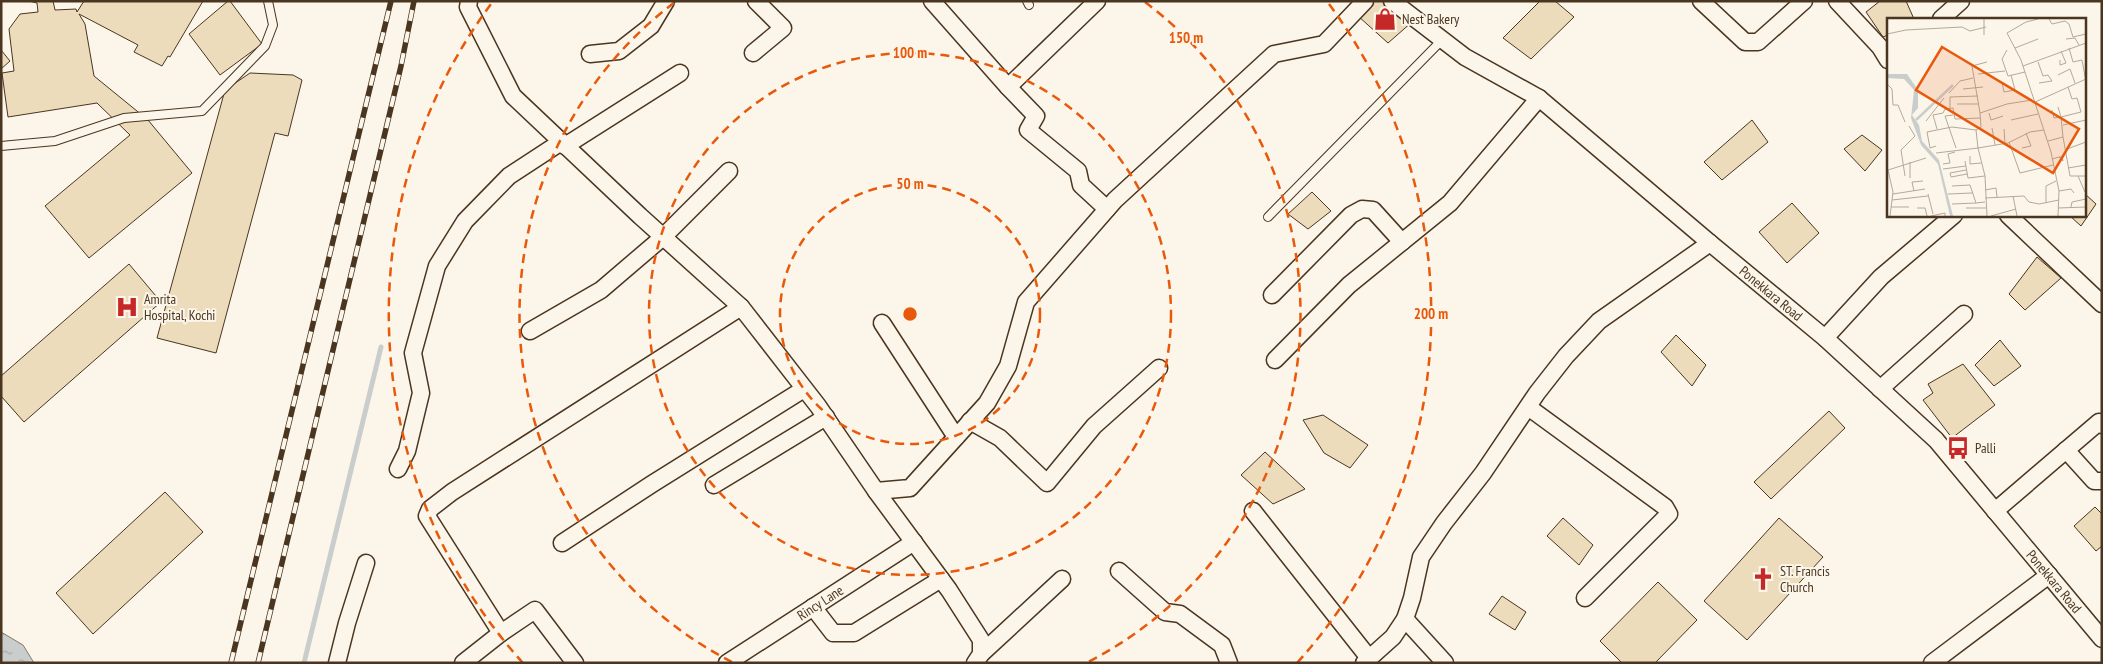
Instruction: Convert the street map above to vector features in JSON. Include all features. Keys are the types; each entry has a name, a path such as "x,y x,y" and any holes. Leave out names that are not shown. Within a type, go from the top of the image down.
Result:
{"street":[{"path":"469,1 468,7 513,96 663,237 741,307 826,417 876,491 941,580 981,640 978,658"},
{"path":"590,54 619,51 651,26 666,1"},
{"path":"753,54 782,28 756,1"},
{"path":"932,1 1036,116 1028,130 1078,170 1081,185 1107,209"},
{"path":"1008,87 1098,1"},
{"path":"876,491 910,488 987,403 1008,366 1026,302 1107,209 1274,54 1324,44 1365,1"},
{"path":"1701,1 1745,42 1758,42 1804,1"},
{"path":"1837,1 1880,47 1887,58"},
{"path":"1943,18 1961,1"},
{"name":"Ponekkara Road","path":"1402,4 1465,56 1539,98 1825,338 1936,440 2102,639"},
{"path":"398,469 407,451 421,393 413,353 437,266 465,221 509,176 680,73"},
{"path":"1274,360 1349,285 1450,203 1539,98"},
{"path":"530,331 601,290 663,237 729,171"},
{"path":"1272,295 1351,215 1362,209 1373,210 1402,242"},
{"path":"1825,338 1881,277 1953,216"},
{"path":"2009,216 2101,301"},
{"path":"1253,511 1367,661 1393,637 1405,618 1412,598 1421,557 1566,356 1599,321 1710,243"},
{"path":"501,633 427,516 430,509 452,492 741,307"},
{"path":"1880,389 1964,314"},
{"path":"882,323 956,437"},
{"path":"970,422 1000,438 1047,483 1094,426 1159,368"},
{"path":"562,543 804,389"},
{"path":"1528,407 1666,507 1669,514 1585,598"},
{"path":"714,485 826,417"},
{"path":"1994,511 2099,422 2102,425"},
{"path":"2066,450 2094,481 2102,481"},
{"name":"Rincy Lane","path":"727,663 914,542"},
{"path":"337,663 346,623 366,563"},
{"path":"1118,571 1165,612 1180,614 1222,645 1228,663"},
{"path":"1932,663 2049,575"},
{"path":"978,658 1062,579"},
{"path":"813,607 833,633 854,633 941,580"},
{"path":"463,663 501,633 535,610 574,663"},
{"path":"1405,618 1445,663"}],"lane":[{"path":"1,146 55,141 124,118 202,111 265,46 273,25 268,1"},
{"path":"1268,218 1443,39"}],"water":[{"path":"1,632 23,645 34,663 1,663"}],"building":[{"path":"29,1 53,1 55,10 76,9 77,12 84,1 203,1 170,57 168,56 162,66 134,52 138,45 79,14 85,24 94,76 148,120 192,173 89,258 45,206 130,135 97,103 8,117 2,73 14,71 9,29 20,14 38,12 37,3"},
{"path":"230,1 262,44 220,75 189,34"},
{"name":"Nest Bakery","path":"1370,1 1384,1 1412,22 1388,43 1358,16"},
{"path":"1540,1 1555,1 1574,17 1531,59 1503,38"},
{"path":"1880,1 1906,1 1914,18 1887,18 1887,35 1883,37 1866,12"},
{"path":"1,50 10,61 1,69"},
{"path":"250,73 293,75 302,80 288,136 275,133 216,353 157,338 225,90"},
{"path":"1752,120 1768,142 1722,180 1704,162"},
{"path":"1862,135 1882,150 1865,171 1844,149"},
{"path":"1312,192 1331,211 1308,229 1288,214"},
{"path":"2086,195 2096,204 2081,226 2070,216 2086,216"},
{"path":"1792,203 1819,233 1787,263 1759,232"},
{"path":"2037,257 2061,278 2025,310 2009,294"},
{"path":"129,264 161,302 24,422 1,396 1,376"},
{"path":"1676,335 1706,365 1692,386 1661,352"},
{"path":"2000,340 2021,366 1994,386 1975,365"},
{"path":"1963,364 1995,405 1952,438 1923,400 1933,393 1928,384"},
{"path":"1829,411 1845,428 1771,499 1754,482"},
{"path":"1323,415 1368,445 1350,468 1324,453 1303,420"},
{"path":"1265,452 1305,489 1273,504 1241,475"},
{"path":"165,492 203,532 93,634 56,593"},
{"path":"2095,507 2102,514 2102,546 2096,551 2074,526"},
{"path":"1563,518 1593,545 1579,565 1547,536"},
{"name":"ST. Francis Church","path":"1779,518 1823,557 1747,640 1704,601"},
{"path":"1658,582 1697,620 1655,663 1622,663 1600,641"},
{"path":"1502,596 1526,612 1515,630 1489,614"}],"waterway":[{"path":"304,663 381,347"}],"railway":[{"path":"231,663 391,1"},
{"path":"258,663 401,66 414,1"}],"place":[{"name":"Nest Bakery","path":"1385,19"},
{"name":"Amrita Hospital, Kochi","path":"127,307"},
{"name":"Palli","path":"1958,448"},
{"name":"ST. Francis Church","path":"1763,579"}]}
